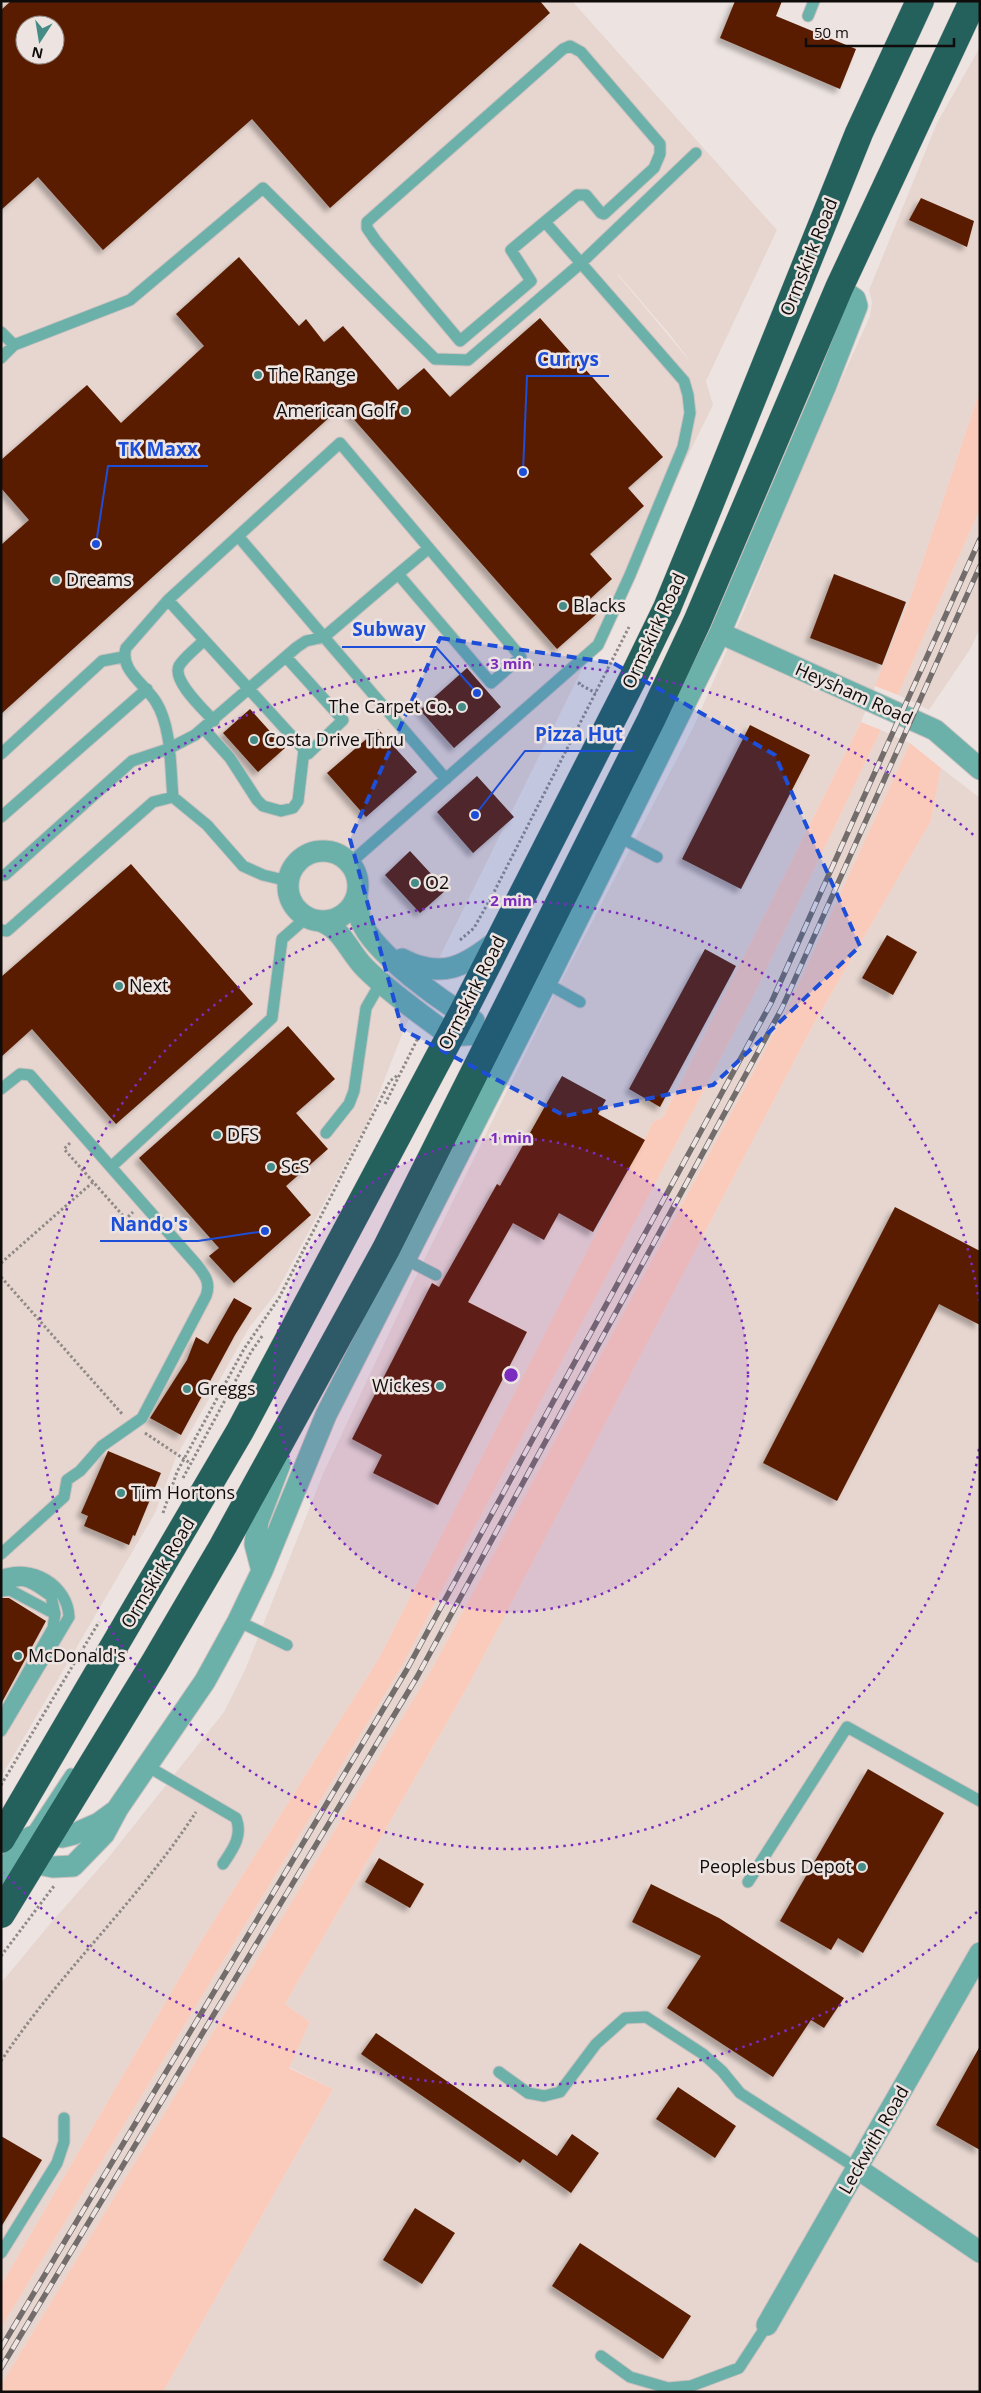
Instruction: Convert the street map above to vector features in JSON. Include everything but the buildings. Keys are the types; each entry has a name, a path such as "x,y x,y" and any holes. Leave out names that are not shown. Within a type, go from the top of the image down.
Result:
{"highway":[{"name":"Ormskirk Road","path":"1,1914 15,1844 240,1432 456,1025 666,608 859,134 920,1"},
{"name":"Ormskirk Road","path":"15,1844 132,1688 223,1546 390,1240 652,720 840,288 973,1"}],"street":[{"path":"15,1844 53,1867 73,1866 104,1834 118,1808 205,1682 238,1621 262,1571 326,1414 546,983 720,633 826,385 857,306 855,299 840,288"},
{"name":"Heysham Road","path":"720,633 935,730 980,769"},
{"path":"456,1025 440,999 376,944 362,921 357,898 358,879 350,862 341,855 331,851 319,850 298,860 288,881 288,891 298,911 313,919 331,925 338,931 352,953 381,982 456,1025 493,1033"},
{"path":"313,919 332,920 342,916 351,908 357,898"},
{"path":"376,944 395,956 425,970 453,968 467,963 501,938"},
{"path":"262,1571 255,1544 258,1522 264,1502 325,1360"},
{"path":"15,1844 74,1834 99,1823 118,1808"},
{"name":"Leckwith Road","path":"767,2325 858,2170 980,1953"},
{"path":"858,2170 980,2252"}],"lane":[{"path":"808,16 814,1"},
{"path":"570,46 581,52 660,144 660,154 654,168 604,214 586,195 580,195 545,222 511,251 531,281 460,341 367,228 367,222 563,49 570,46"},
{"path":"1,358 14,345 130,300 262,188 435,359 468,360 580,264 696,153"},
{"path":"350,862 598,645 675,468 688,429 690,413 684,381 545,222"},
{"path":"1,332 14,345"},
{"path":"288,881 263,875 243,866 207,825 173,797 165,725 160,709 147,689 126,666 123,656 132,640 168,600 340,443 521,657 490,683 398,574"},
{"path":"238,536 446,779"},
{"path":"1,875 4,875 132,762 168,749 204,729 286,657 306,641 324,637 429,548"},
{"path":"168,600 308,754 343,720 286,657"},
{"path":"204,640 180,666 178,674 183,686 214,721"},
{"path":"1,754 102,661 123,656"},
{"path":"1,817 147,689"},
{"path":"204,729 230,758 256,800 263,806 281,811 292,808 298,801 304,750"},
{"path":"1,930 7,931 153,802 173,797"},
{"path":"619,837 657,857"},
{"path":"111,1167 272,1018 282,939 313,919"},
{"path":"326,1133 349,1104 354,1091 366,1008 381,982"},
{"path":"546,983 580,1002"},
{"path":"1,1089 20,1074 30,1075 197,1265 205,1275 209,1287 206,1296 138,1422 102,1446 80,1472 67,1480 64,1497 1,1554"},
{"path":"405,1259 436,1275"},
{"path":"1,1576 9,1573 32,1573 45,1579 63,1595 68,1605 68,1617 61,1633 2,1730"},
{"path":"1,1590 10,1582 26,1580 51,1596 55,1614 53,1628 8,1708 2,1730"},
{"path":"1,1590 10,1590 55,1614"},
{"path":"238,1621 287,1645"},
{"path":"748,1882 847,1727 980,1801"},
{"path":"15,1844 79,1761"},
{"path":"148,1766 236,1818 239,1826 237,1842 223,1864"},
{"path":"499,2072 528,2093 544,2096 560,2092 596,2044 625,2018 646,2017 703,2054 722,2071 740,2093 858,2170"},
{"path":"1,2253 57,2163 64,2142 64,2118"},
{"path":"601,2356 630,2376 668,2388 691,2386 739,2368 767,2325"}],"path":[{"path":"453,968 449,950 474,928 631,623"},
{"path":"163,1514 177,1472 184,1459 244,1349 279,1298 390,1081 401,1073"},
{"path":"1,1263 94,1182"},
{"path":"1,1277 138,1422 190,1463"},
{"path":"1,1785 102,1616"},
{"path":"1,2061 44,2000 137,1893 178,1839 204,1799"},
{"path":"1,1956 56,1883 73,1866"}],"highlighted area":[{"path":"440,638 613,663 775,755 860,946 713,1085 565,1116 402,1029 350,839"}],"shaded area":[{"path":"1,1 572,1 777,230 706,381 713,405 405,1027 369,1119 276,1293 249,1328 176,1457 155,1513 1,1777","holes":["618,274 671,336 693,365"]},
{"path":"980,47 980,390 910,599 861,722 663,1117 653,1122 379,1658 198,1946 1,2285 1,1983 108,1858 224,1712 245,1670 323,1474 409,1291 555,993 693,728 743,613 812,444 870,316 872,302 869,290 937,123"},
{"path":"980,390 980,509 898,695 875,686 910,599"},
{"path":"980,509 980,628 971,648 929,710 898,695"},
{"path":"861,722 881,730 755,993 402,1666 1,2328 1,2285 198,1946 379,1658 653,1122 663,1117"},
{"path":"881,730 910,743 784,1015 434,1665 1,2385 1,2328 402,1666 755,993"},
{"path":"910,743 941,768 931,821 812,1027 469,1684 285,2004 310,2022 289,2068 333,2089 163,2392 1,2392 1,2385 434,1665 784,1015"},
{"path":"941,768 980,798 980,2392 163,2392 333,2089 289,2067 310,2022 285,2004 469,1684 812,1027 931,821"}],"railway":[{"path":"1,2348 406,1671 771,1003 980,539"},
{"path":"1,2368 417,1677 782,1008 980,566"}],"place":[{"name":"The Range","path":"258,375"},
{"name":"American Golf","path":"405,411"},
{"name":"Currys","path":"523,472"},
{"name":"TK Maxx","path":"96,544"},
{"name":"Dreams","path":"56,580"},
{"name":"Blacks","path":"563,606"},
{"name":"Subway","path":"477,693"},
{"name":"The Carpet Co.","path":"462,707"},
{"name":"Costa Drive Thru","path":"254,740"},
{"name":"Pizza Hut","path":"475,815"},
{"name":"O2","path":"415,883"},
{"name":"Next","path":"119,986"},
{"name":"DFS","path":"217,1135"},
{"name":"ScS","path":"271,1167"},
{"name":"Nando's","path":"265,1231"},
{"name":"Wickes","path":"440,1386"},
{"name":"Greggs","path":"187,1389"},
{"name":"Tim Hortons","path":"121,1493"},
{"name":"McDonald's","path":"18,1656"},
{"name":"Peoplesbus Depot","path":"862,1867"}]}
